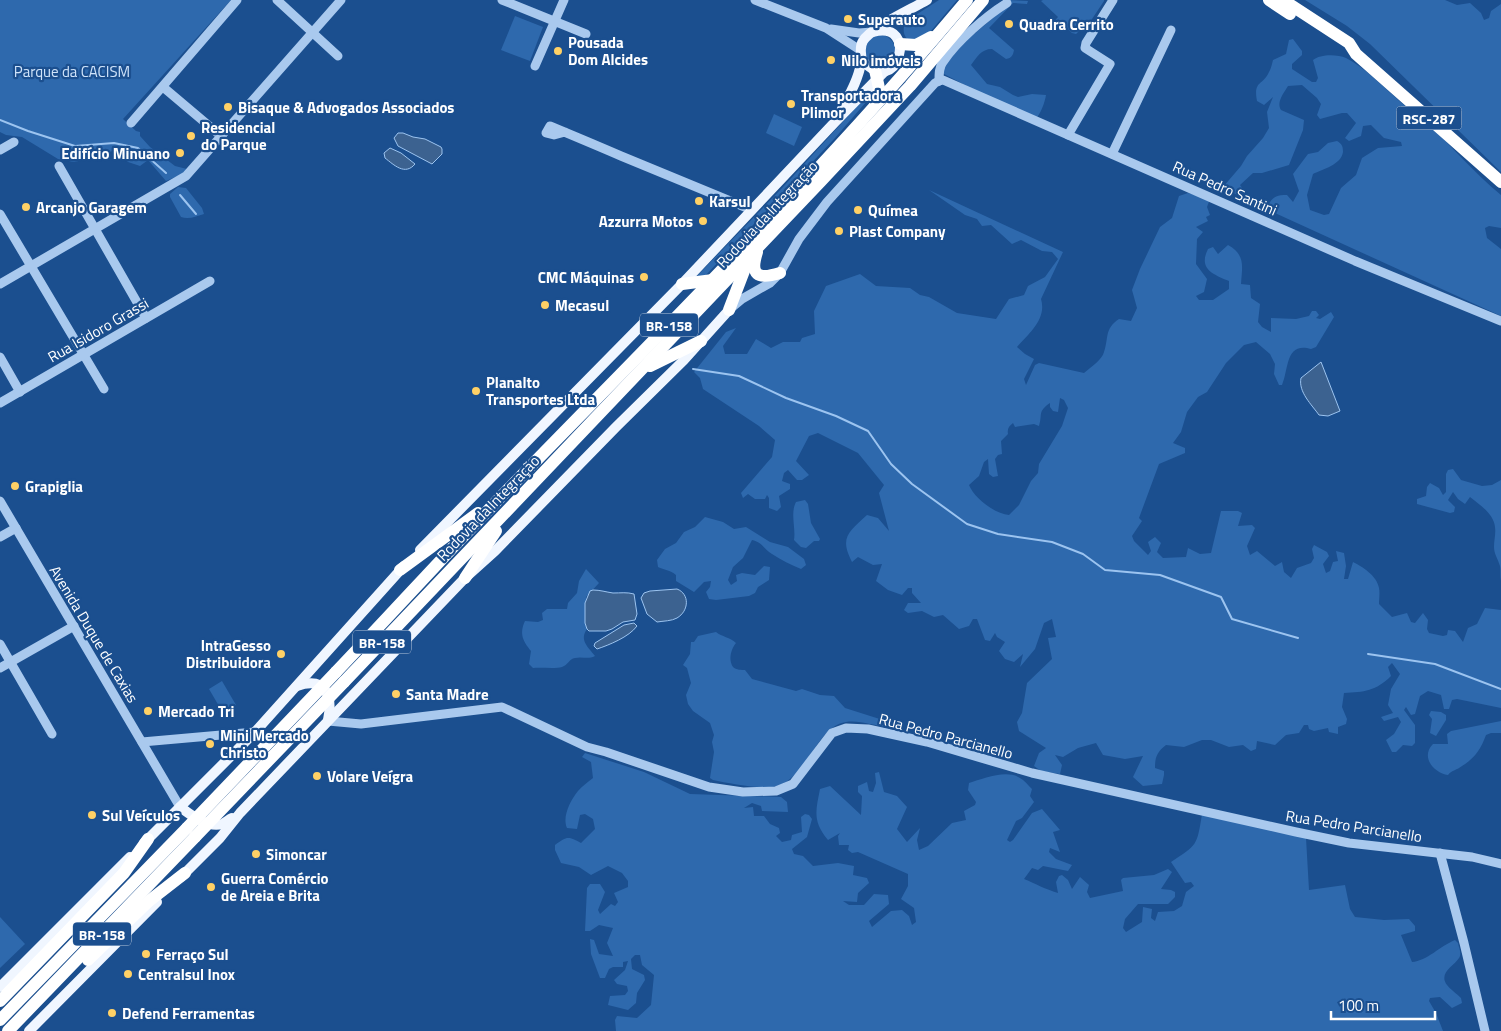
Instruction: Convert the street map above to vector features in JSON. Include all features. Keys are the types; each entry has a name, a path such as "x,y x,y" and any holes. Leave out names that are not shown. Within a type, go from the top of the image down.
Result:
{"highway":[{"name":"Rodovia da Integração","path":"340,677 509,488 713,280 874,108 966,0"},
{"name":"Rodovia da Integração","path":"8,1031 191,832 340,677 534,484 754,252 910,86 984,0"},
{"name":"RSC-287","path":"1269,0 1346,51 1356,54"},
{"name":"RSC-287","path":"1283,0 1349,43 1356,54 1501,182"},
{"path":"897,40 916,45 940,32"},
{"path":"874,108 879,95 880,73"},
{"path":"754,252 754,272 761,276 780,273"},
{"name":"BR-158","path":"729,310 754,252"},
{"path":"682,284 713,280"},
{"name":"BR-158","path":"641,371 701,341"},
{"name":"BR-158","path":"465,578 491,537 534,484"},
{"name":"BR-158","path":"400,570 509,488"},
{"name":"Rodovia da Integração","path":"0,1020 191,832"},
{"name":"BR-158","path":"0,1001 124,873 148,840"},
{"name":"BR-158","path":"15,1031 149,901 185,873"}],"main road":[{"path":"907,12 897,22 897,40 900,57 892,67 880,73 870,68 861,55 863,40 872,32 927,0"},
{"path":"872,32 884,31 897,40"},
{"name":"BR-158","path":"835,122 858,76 861,55"},
{"name":"BR-158","path":"0,987 255,732 400,570 682,284 880,73"},
{"name":"BR-158","path":"29,1031 220,838 240,813 465,578 495,551 684,360 729,310"},
{"path":"296,686 308,682 323,688 329,696 331,707 328,721"},
{"path":"180,807 202,822 213,824 222,824 240,813"}],"street":[{"path":"131,124 237,0"},
{"path":"277,0 338,56"},
{"path":"0,284 186,176 341,0"},
{"path":"502,0 586,34"},
{"path":"536,66 564,0"},
{"path":"755,0 826,28 859,33 872,32"},
{"path":"1068,135 1110,64 1085,48 1086,43 1113,0"},
{"path":"939,81 942,63 972,30 1007,3"},
{"path":"826,28 861,55"},
{"path":"1112,154 1171,30"},
{"name":"Rua Pedro Santini","path":"939,81 943,80 1355,261 1501,322"},
{"name":"BR-158","path":"729,310 742,299 770,283 780,273 800,239 827,202 935,82 939,81"},
{"path":"163,87 221,136"},
{"path":"565,132 614,150 752,210"},
{"path":"0,150 14,142"},
{"path":"59,166 146,318"},
{"path":"0,214 104,389"},
{"name":"Rua Isidoro Grassi","path":"0,403 210,281"},
{"path":"0,358 20,392"},
{"name":"Avenida Duque de Caxias","path":"0,501 180,807"},
{"path":"0,537 16,528"},
{"path":"0,668 74,626"},
{"path":"0,644 52,734"},
{"name":"Rua Pedro Parcianello","path":"328,721 361,724 502,707 587,748 606,752 709,787 743,792 776,791 793,784 832,733 846,728 868,729 927,742 1032,773 1296,832 1349,842 1472,857 1501,864"},
{"path":"142,742 255,732"},
{"path":"1440,853 1466,949 1485,1031"}],"green space":[{"name":"Parque da CACISM","path":"0,0 231,0 123,119 136,131 140,132 140,136 150,147 175,166 187,169 185,173 166,181 148,160 140,166 128,162 125,159 125,155 119,150 74,162 58,159 22,137 6,135 0,132"},
{"path":"939,0 957,0 925,38 911,43 904,34 905,22"},
{"path":"1005,0 1028,1 1027,4 1013,3 989,28 1014,50 1013,55 1006,59 992,49 988,49 980,54 971,65 987,84 1000,87 1018,97 1032,94 1046,95 1039,115 1035,119 944,74 944,65 968,39 1000,12 994,6"},
{"path":"1305,0 1445,0 1457,5 1470,3 1481,13 1484,20 1489,18 1491,11 1501,4 1501,172 1370,44 1347,26"},
{"path":"1041,1 1104,1 1090,22 1076,34 1072,33 1065,26 1051,25 1058,17"},
{"path":"515,16 543,27 530,61 501,50"},
{"path":"880,35 891,39 895,50 891,61 880,65 869,61 865,50 869,39"},
{"path":"1293,39 1302,51 1302,55 1292,64 1292,69 1312,82 1316,82 1318,78 1313,60 1316,58 1333,55 1353,62 1424,120 1501,195 1501,228 1489,226 1485,228 1487,238 1501,249 1501,316 1266,209 1272,200 1279,196 1287,195 1293,202 1299,191 1293,174 1308,154 1318,152 1328,143 1337,141 1340,143 1343,148 1342,156 1331,166 1313,174 1307,195 1310,210 1324,215 1329,214 1341,188 1356,175 1362,158 1378,148 1402,146 1401,142 1384,138 1371,125 1363,126 1361,136 1349,141 1345,138 1356,123 1347,113 1320,119 1317,115 1321,104 1302,85 1288,86 1279,104 1281,110 1304,120 1303,130 1289,165 1262,173 1253,173 1240,185 1250,199 1246,200 1223,187 1269,128 1267,112 1273,97 1264,105 1257,101 1257,86 1267,76 1273,60 1286,54 1289,40"},
{"path":"872,90 873,94 835,138 705,276 695,278 783,187"},
{"path":"774,114 802,127 794,146 766,133"},
{"path":"178,187 186,188 202,208 204,214 190,218 181,217 170,197 170,194"},
{"path":"929,190 1063,252 1041,299 1042,306 1039,319 1017,347 1034,359 1024,379 1026,385 1035,365 1039,363 1084,373 1099,361 1103,355 1111,326 1119,319 1131,321 1137,308 1132,290 1140,269 1160,227 1172,218 1179,196 1188,193 1210,199 1207,207 1210,215 1206,217 1208,221 1196,227 1203,232 1197,239 1196,264 1207,279 1204,292 1196,296 1199,300 1213,300 1229,289 1229,281 1209,270 1205,261 1208,249 1213,247 1218,254 1228,245 1238,253 1242,262 1241,284 1250,285 1251,298 1260,304 1258,322 1262,327 1271,332 1271,318 1296,319 1309,316 1312,311 1316,311 1319,315 1316,318 1320,319 1331,312 1334,317 1316,347 1296,349 1292,353 1282,385 1279,385 1274,374 1275,364 1270,354 1256,342 1244,345 1226,363 1207,392 1198,397 1187,412 1181,432 1173,443 1185,448 1185,453 1159,464 1139,518 1142,521 1132,536 1134,541 1148,555 1151,551 1148,542 1155,537 1161,543 1157,552 1163,558 1186,557 1188,548 1200,554 1211,553 1221,511 1238,511 1242,513 1238,526 1252,525 1255,528 1247,546 1250,555 1257,551 1275,566 1282,562 1284,572 1291,578 1297,568 1311,563 1314,558 1312,549 1314,545 1327,552 1329,556 1323,564 1326,573 1330,571 1333,562 1338,561 1336,551 1344,553 1346,566 1344,579 1348,579 1353,562 1361,566 1376,580 1379,590 1379,604 1392,617 1407,613 1411,622 1415,623 1423,613 1428,620 1427,629 1429,633 1443,636 1447,635 1448,630 1455,631 1463,642 1468,628 1477,624 1485,608 1501,610 1501,708 1457,699 1452,700 1449,709 1444,709 1441,695 1428,691 1420,696 1415,714 1411,715 1406,707 1404,710 1415,725 1415,743 1412,746 1403,745 1396,752 1392,752 1386,740 1394,734 1401,722 1398,717 1384,721 1381,717 1393,713 1388,705 1391,689 1400,674 1392,663 1388,667 1391,676 1380,685 1364,691 1344,693 1342,707 1347,719 1346,724 1338,727 1338,734 1329,732 1328,728 1314,731 1309,729 1308,725 1304,725 1299,733 1286,735 1275,745 1257,741 1256,749 1251,751 1243,745 1229,747 1211,740 1202,740 1184,747 1166,745 1159,752 1155,764 1155,768 1164,771 1162,784 1143,786 1133,777 1143,756 1125,759 1103,755 1096,743 1078,748 1063,757 1055,755 1062,765 1060,774 1041,771 1034,766 1039,753 1046,748 1019,731 1017,722 1022,713 1027,683 1052,659 1048,638 1056,637 1052,619 1044,623 1035,649 1020,667 1023,654 1014,662 1005,659 999,651 1005,642 997,637 995,633 990,641 985,640 977,619 973,619 969,626 959,629 943,615 934,617 922,611 908,613 904,610 908,603 921,603 912,593 912,588 908,588 902,595 888,590 876,581 882,564 873,565 858,557 852,562 848,554 846,541 848,536 855,526 867,515 878,518 889,531 879,493 884,485 858,453 818,433 809,436 796,461 809,475 802,480 797,480 788,470 784,473 782,481 790,484 790,489 779,496 781,507 777,511 769,508 769,498 767,495 765,499 755,499 748,494 743,498 741,493 772,457 775,440 759,426 703,389 700,378 694,372 726,332 736,328 723,346 725,354 747,354 756,339 771,348 783,342 800,342 802,338 815,334 814,311 826,286 860,274 876,286 910,288 957,313 996,319 1009,299 1024,295 1028,286 1045,277 1058,259 1052,252 1042,251 1021,240 1012,244 991,225 982,226 977,219 965,215","holes":["1060,398 1064,400 1068,408 1062,426 1039,464 1038,473 1031,481 1019,505 1009,515 1003,514 975,495 969,485 979,476 984,462 988,459 989,474 993,477 998,476 995,459 998,455 1002,454 1001,441 1008,434 1009,426 1013,423 1015,427 1034,424 1039,426 1043,409 1050,403 1053,411 1058,412"]},
{"path":"1453,469 1461,480 1482,486 1492,485 1501,480 1501,581 1500,566 1494,550 1494,522 1482,507 1470,497 1465,504 1453,492 1448,500 1455,507 1454,512 1450,513 1417,504 1417,499 1426,496 1427,487 1430,483 1439,488 1443,495 1446,492 1446,474 1448,470"},
{"path":"805,500 808,504 811,523 820,539 819,541 814,541 806,548 801,547 794,540 793,516 796,502"},
{"path":"705,517 723,522 734,529 746,527 770,542 788,547 804,559 806,565 801,569 794,566 752,540 743,558 733,567 728,580 731,585 737,581 736,575 742,573 755,575 764,566 770,567 769,580 758,587 755,593 749,596 716,600 709,599 706,592 710,587 711,581 704,582 694,592 676,581 674,573 658,567 657,560 665,549 676,543 684,532 695,527"},
{"path":"586,569 599,583 586,597 585,623 587,629 584,640 595,656 573,659 559,668 533,668 529,664 531,651 523,637 522,630 525,621 538,622 543,620 542,613 547,609 567,609 568,603 577,593 579,581"},
{"path":"716,632 736,643 731,655 731,664 736,669 745,670 752,679 796,691 802,689 820,695 834,696 845,708 886,721 885,724 888,727 862,722 846,722 836,726 818,743 794,775 784,783 773,787 734,784 713,780 710,778 714,752 712,742 714,735 710,723 693,711 688,704 686,695 691,683 687,668 683,665 690,654 691,642 694,642 698,636"},
{"path":"222,681 236,705 223,713 209,689"},
{"path":"1431,711 1441,712 1446,715 1446,720 1436,736 1430,733 1432,719 1429,715"},
{"path":"1501,721 1501,733 1486,735 1474,757 1448,775 1438,771 1430,764 1428,759 1429,749 1433,744 1448,744 1447,734 1451,731"},
{"path":"585,753 644,772 690,794 781,797 787,802 788,812 762,811 761,806 752,803 744,808 753,807 754,816 764,816 770,824 779,828 780,833 776,836 782,842 791,840 792,835 802,832 801,817 805,814 809,815 812,819 807,837 792,849 794,854 803,856 813,866 838,863 854,866 853,875 867,878 869,883 858,893 857,902 843,901 849,905 864,905 874,894 888,895 889,904 869,921 872,927 891,911 902,910 909,916 912,925 916,922 914,908 901,899 908,886 908,874 858,852 852,853 848,850 849,845 839,845 838,836 840,833 828,840 819,827 816,815 820,789 830,786 861,815 862,796 858,792 858,786 867,782 869,791 873,792 876,783 875,773 879,772 884,792 897,796 907,807 897,829 907,842 920,828 917,840 919,850 928,846 952,823 966,820 964,811 975,805 976,802 968,790 969,783 1008,774 1022,779 1032,789 1030,796 1034,802 1022,818 1016,821 1007,840 1010,842 1013,840 1032,813 1042,809 1060,830 1053,832 1060,852 1050,848 1049,852 1056,859 1072,865 1068,871 1043,866 1038,870 1032,868 1024,879 1058,893 1056,882 1059,876 1062,875 1068,880 1072,889 1080,877 1089,885 1087,892 1090,898 1123,891 1121,880 1123,878 1154,875 1168,869 1172,872 1161,889 1175,892 1175,897 1168,904 1138,904 1125,919 1123,928 1126,932 1142,922 1143,907 1152,909 1151,918 1155,921 1158,912 1174,911 1182,906 1186,892 1194,886 1191,882 1185,883 1171,862 1194,844 1199,833 1202,814 1306,838 1309,890 1345,885 1350,909 1355,917 1384,920 1409,919 1415,926 1415,931 1401,935 1412,962 1423,959 1455,940 1458,943 1460,956 1444,977 1447,985 1461,998 1462,1003 1452,1008 1440,997 1430,998 1429,1001 1443,1031 616,1031 615,1020 617,1016 637,1018 651,1005 654,975 642,965 640,955 635,955 631,959 632,969 644,975 645,980 637,993 636,1003 628,1010 608,1005 610,996 625,995 628,991 627,986 617,984 614,980 625,970 628,961 623,962 623,967 609,969 605,978 600,978 591,954 590,939 594,940 599,954 613,956 607,943 613,928 599,925 590,931 585,931 587,888 590,884 600,884 605,892 598,910 600,914 611,904 615,906 618,902 614,893 628,887 628,881 622,873 608,866 591,875 579,867 561,863 555,850 555,845 568,838 581,843 595,829 593,819 585,814 580,815 577,829 567,828 565,819 572,799 593,778 591,762 582,757"},
{"path":"0,917 25,944 0,968"}],"shaded area":[{"path":"398,133 425,139 441,147 442,154 432,164 398,146 394,138"},
{"path":"390,148 401,153 415,164 407,169 396,166 385,158 384,153"},
{"path":"1321,362 1340,411 1328,416 1319,415 1306,398 1301,383 1301,378"},
{"path":"677,589 681,591 686,599 686,607 681,615 673,620 657,622 647,614 641,598 644,593"},
{"path":"590,591 634,594 637,614 635,620 623,622 606,631 589,631 585,623 585,603"},
{"path":"634,623 637,626 624,637 597,649 594,646 595,643 624,625"}],"waterway":[{"path":"0,120 75,146 114,143 138,148 166,173"},
{"path":"180,195 196,214"},
{"path":"693,369 739,376 786,398 836,416 868,431 891,464 912,484 967,524 998,534 1052,542 1083,554 1105,570 1160,575 1221,597 1232,619 1298,638"},
{"path":"1368,654 1435,664 1501,689"}],"place":[{"name":"Superauto","path":"848,19"},
{"name":"Quadra Cerrito","path":"1009,24"},
{"name":"Pousada Dom Alcides","path":"558,51"},
{"name":"Nilo imóveis","path":"831,60"},
{"name":"Transportadora Plimor","path":"791,104"},
{"name":"Bisaque & Advogados Associados","path":"228,107"},
{"name":"Residencial do Parque","path":"191,136"},
{"name":"Edifício Minuano","path":"180,153"},
{"name":"Karsul","path":"699,201"},
{"name":"Arcanjo Garagem","path":"26,207"},
{"name":"Químea","path":"858,210"},
{"name":"Azzurra Motos","path":"703,221"},
{"name":"Plast Company","path":"839,231"},
{"name":"CMC Máquinas","path":"644,277"},
{"name":"Mecasul","path":"545,305"},
{"name":"Planalto Transportes Ltda","path":"476,391"},
{"name":"Grapiglia","path":"15,486"},
{"name":"IntraGesso Distribuidora","path":"281,654"},
{"name":"Santa Madre","path":"396,694"},
{"name":"Mercado Tri","path":"148,711"},
{"name":"Mini Mercado Christo","path":"210,744"},
{"name":"Volare Veígra","path":"317,776"},
{"name":"Sul Veículos","path":"92,815"},
{"name":"Simoncar","path":"256,854"},
{"name":"Guerra Comércio de Areia e Brita","path":"211,887"},
{"name":"Ferraço Sul","path":"146,954"},
{"name":"Centralsul Inox","path":"128,974"},
{"name":"Defend Ferramentas","path":"112,1013"}]}
